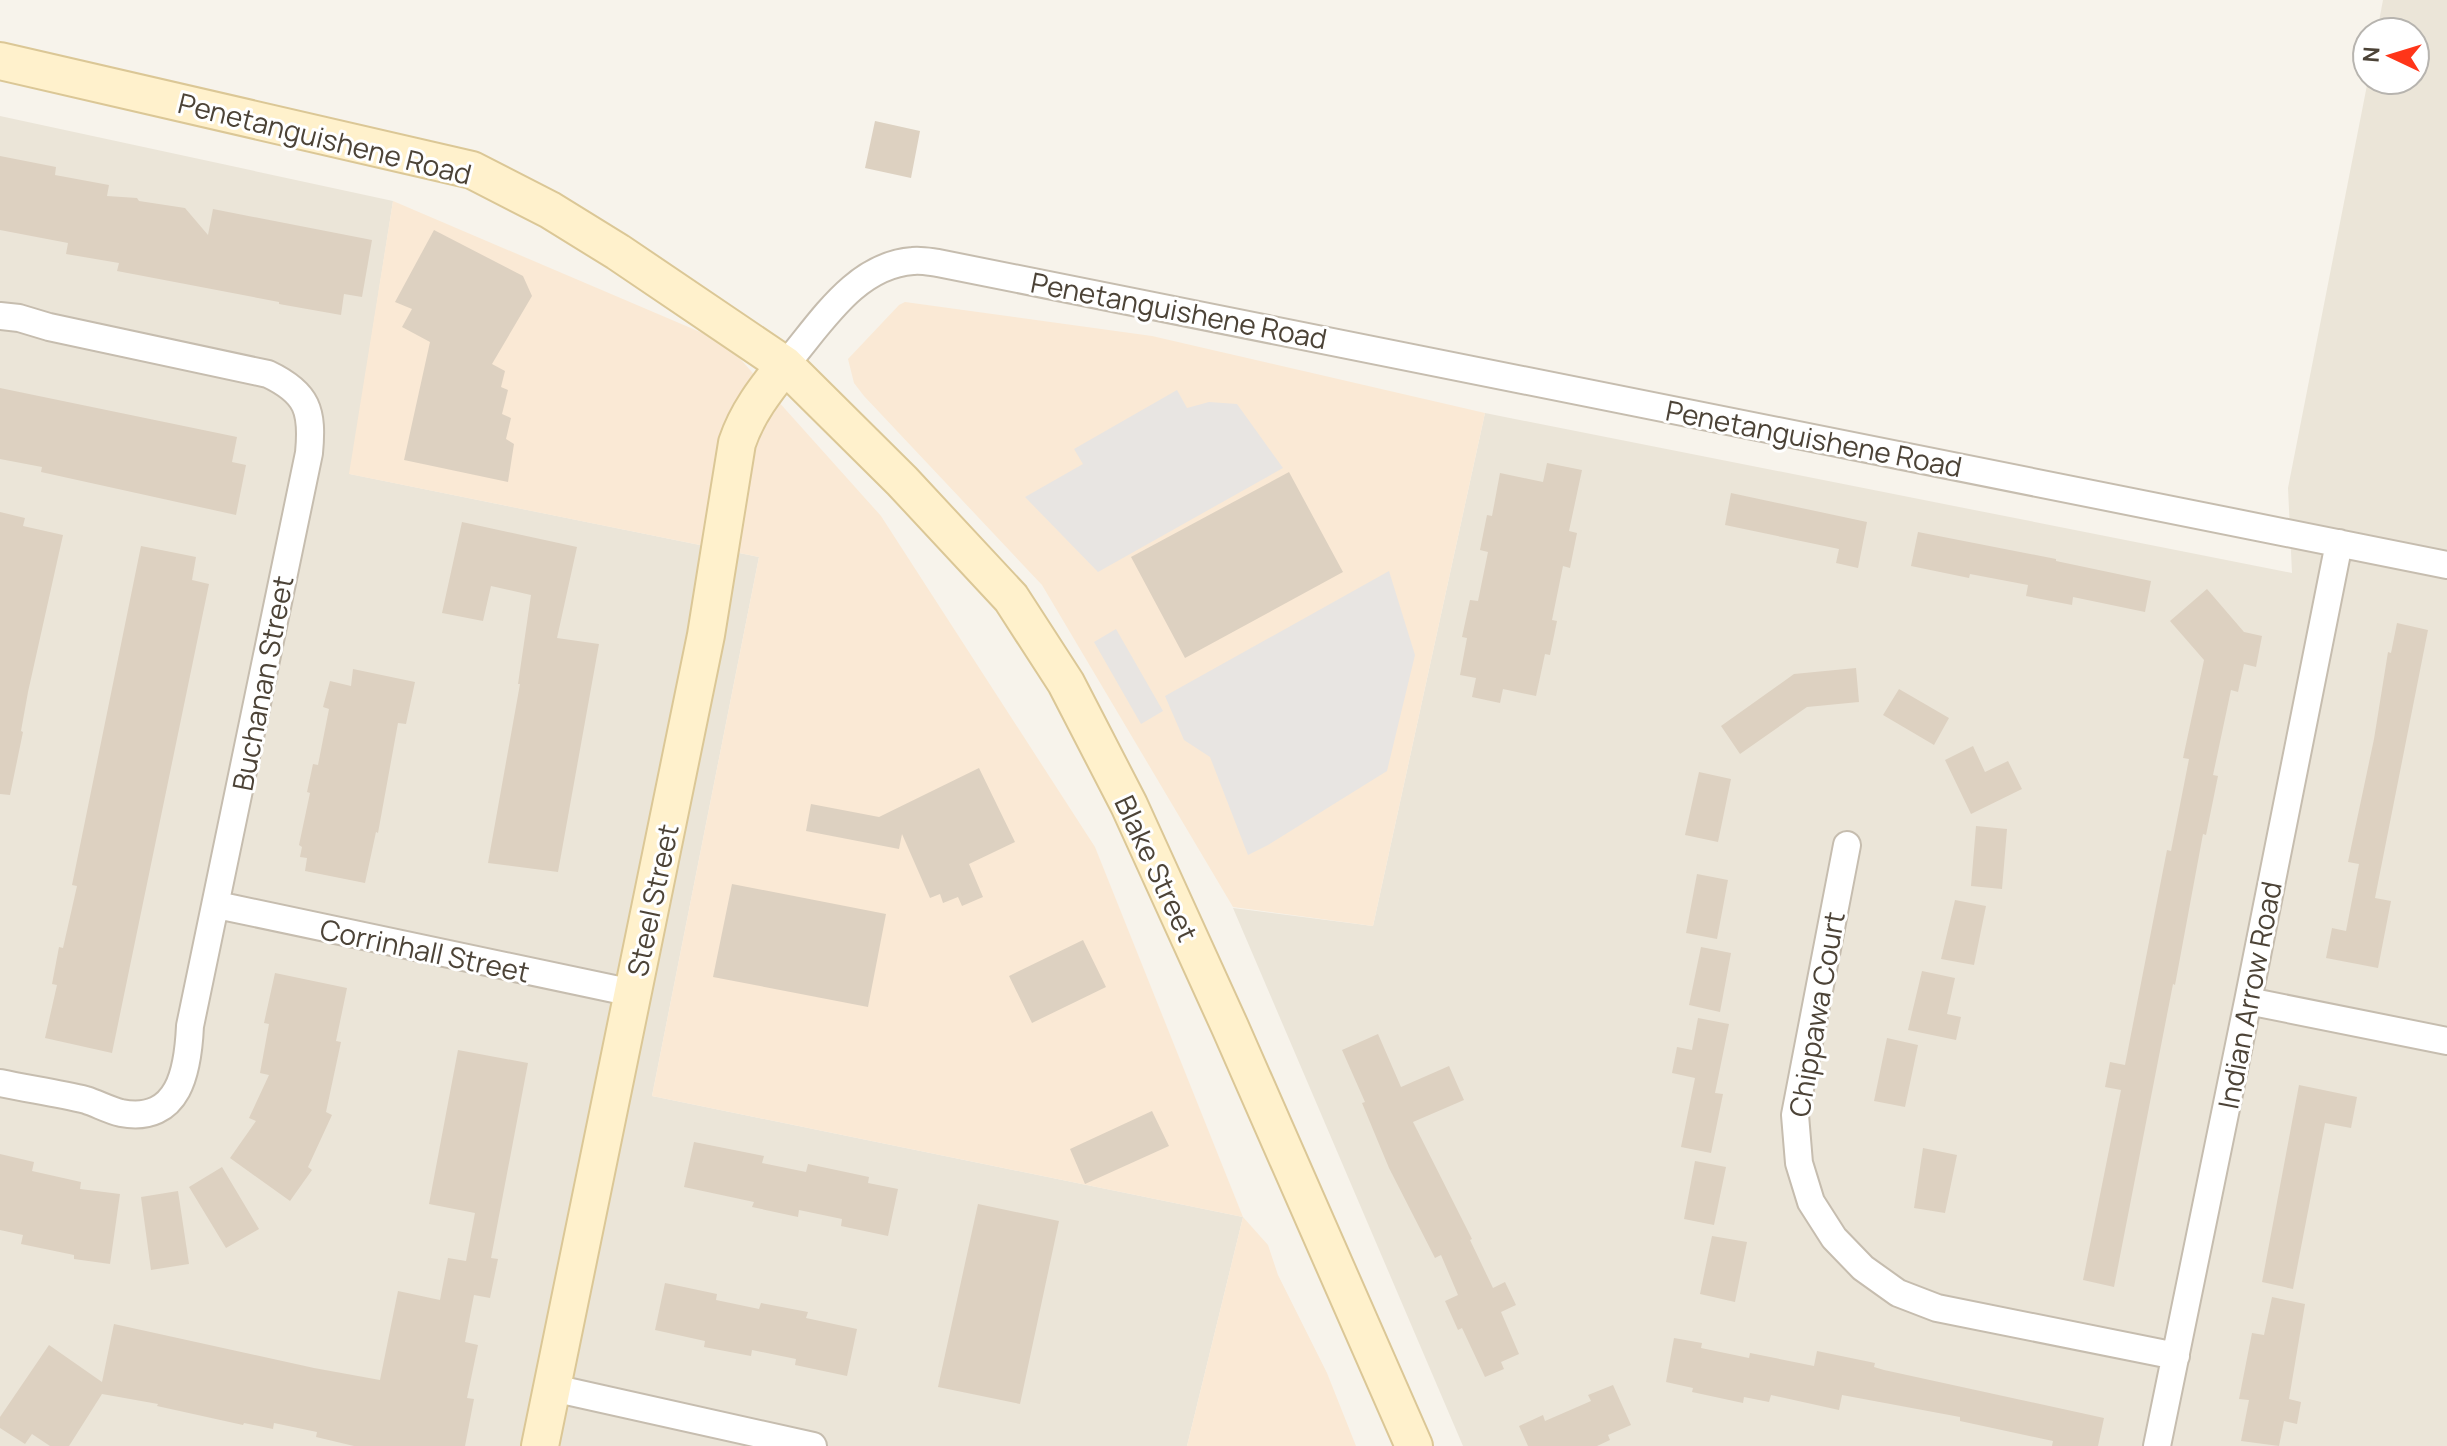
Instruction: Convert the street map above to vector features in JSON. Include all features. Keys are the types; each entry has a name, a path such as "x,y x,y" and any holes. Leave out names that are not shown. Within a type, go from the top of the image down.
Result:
{"main road":[{"name":"Penetanguishene Road","path":"0,61 472,170 550,210 595,238 785,365"},
{"name":"Steel Street","path":"540,1446 706,635 737,443 752,409 785,365"},
{"name":"Blake Street","path":"785,365 902,481 1011,598 1066,683 1135,819 1230,1027 1414,1446"}],"street":[{"name":"Penetanguishene Road","path":"785,365 855,285 895,264 914,260 2447,565"},
{"name":"Buchanan Street","path":"0,316 268,374 288,383 304,401 311,425 309,453 190,1026 188,1060 177,1092 155,1112 123,1113 86,1101 0,1083"},
{"name":"Indian Arrow Road","path":"2157,1446 2339,543"},
{"name":"Chippawa Court","path":"1847,845 1795,1115 1799,1163 1811,1202 1834,1238 1863,1268 1898,1293 1937,1308 2176,1356"},
{"name":"Corrinhall Street","path":"217,905 633,993"},
{"path":"2248,1001 2447,1041"},
{"path":"553,1388 813,1446"}],"shaded area":[{"path":"2383,0 2447,0 2447,1446 1463,1446 1233,908 1373,926 1485,413 2292,573 2288,488 2365,96 2431,96 2431,16 2380,16"},
{"path":"0,116 393,201 350,474 759,557 652,1096 1243,1217 1187,1446 0,1446"},
{"path":"393,201 726,343 881,516 1095,847 1243,1217 652,1096 759,557 349,474"},
{"path":"905,302 1152,336 1485,413 1373,926 1233,907 1042,585 854,383 848,359"},
{"path":"1177,390 1187,408 1209,402 1237,404 1283,468 1098,572 1025,497 1083,464 1074,449"},
{"path":"1389,571 1415,655 1387,771 1248,855 1210,757 1184,740 1165,696"},
{"path":"1116,629 1163,711 1141,724 1094,642"},
{"path":"1243,1217 1268,1245 1278,1275 1327,1373 1356,1446 1187,1446"}],"building":[{"path":"875,121 920,131 911,178 865,168"},
{"path":"0,156 56,167 55,175 109,185 107,196 137,198 139,201 185,208 208,235 213,209 372,240 362,297 344,294 341,315 279,304 117,271 119,263 66,254 68,243 0,230"},
{"path":"434,230 523,276 532,296 492,364 505,371 501,387 508,390 502,414 511,418 506,439 514,444 508,482 404,460 430,342 402,327 412,309 395,302"},
{"path":"0,388 237,437 232,462 246,465 236,515 41,472 42,467 0,459"},
{"path":"1547,463 1582,470 1569,531 1577,533 1570,568 1563,566 1552,620 1557,621 1550,655 1545,654 1536,696 1503,689 1500,703 1472,697 1476,678 1460,675 1467,638 1462,637 1470,600 1478,601 1488,552 1480,550 1487,515 1492,516 1500,473 1543,482"},
{"path":"1289,472 1343,572 1185,658 1131,557"},
{"path":"1731,493 1867,522 1858,568 1836,563 1839,549 1725,525"},
{"path":"0,512 25,518 23,526 63,535 28,692 10,795 0,794"},
{"path":"462,522 577,547 557,638 599,644 558,872 488,863 520,684 531,595 491,586 483,621 442,613"},
{"path":"1918,532 2151,581 2145,612 2073,597 2072,605 2026,596 2028,585 1970,574 1969,578 1911,566"},
{"path":"141,546 196,557 192,580 209,584 112,1053 45,1038 57,985 52,984 59,947 63,948 77,886 72,885"},
{"path":"2207,589 2244,632 2262,636 2256,667 2244,664 2238,692 2231,690 2213,775 2218,776 2206,835 2203,834 2114,1287 2083,1280 2121,1090 2105,1087 2110,1062 2125,1065 2167,850 2171,851 2189,759 2183,758 2204,660 2170,621"},
{"path":"2397,623 2428,630 2375,898 2391,901 2378,968 2326,958 2332,928 2346,931 2359,864 2348,862 2374,739 2388,652 2391,653"},
{"path":"1856,668 1859,702 1807,707 1740,754 1721,726 1794,674"},
{"path":"353,669 415,682 406,724 398,723 378,833 365,883 305,871 307,858 300,857 302,847 299,845 313,764 318,765 329,709 323,707 330,681 351,686"},
{"path":"1899,689 1949,718 1934,745 1883,715"},
{"path":"1973,746 1985,772 2008,761 2022,789 1971,814 1945,760"},
{"path":"979,768 1015,842 969,864 983,897 962,906 958,897 943,903 940,894 930,898 902,834 899,849 806,831 811,804 879,817"},
{"path":"1699,772 1731,779 1718,842 1685,835"},
{"path":"1976,826 2007,829 2002,889 1971,886"},
{"path":"1697,874 1728,880 1717,939 1686,933"},
{"path":"732,884 886,914 868,1007 713,977"},
{"path":"1955,900 1986,906 1974,965 1941,959"},
{"path":"1083,940 1106,987 1032,1023 1009,976"},
{"path":"1701,947 1731,953 1720,1012 1689,1005"},
{"path":"1922,971 1955,978 1947,1014 1961,1017 1956,1040 1908,1030"},
{"path":"275,973 347,988 336,1041 341,1042 326,1112 332,1115 308,1167 312,1170 290,1201 230,1158 256,1121 249,1118 269,1075 260,1073 269,1024 264,1023"},
{"path":"1698,1018 1729,1024 1715,1093 1723,1094 1711,1153 1681,1147 1695,1078 1672,1073 1677,1047 1692,1050"},
{"path":"1378,1034 1401,1087 1449,1066 1464,1100 1413,1122 1493,1288 1505,1282 1516,1305 1501,1312 1519,1354 1501,1362 1504,1369 1485,1377 1462,1328 1458,1330 1445,1301 1458,1295 1441,1255 1435,1258 1389,1168 1342,1050"},
{"path":"1887,1038 1918,1045 1905,1107 1874,1101"},
{"path":"458,1050 528,1063 491,1258 498,1259 490,1298 474,1295 465,1342 478,1345 467,1398 474,1399 465,1446 354,1446 316,1437 317,1432 274,1423 273,1429 243,1425 102,1394 69,1446 50,1446 32,1434 25,1444 0,1428 0,1417 49,1345 102,1382 114,1324 380,1380 398,1291 440,1300 448,1258 466,1261 475,1213 429,1204"},
{"path":"2299,1085 2357,1097 2351,1128 2325,1123 2293,1289 2262,1282"},
{"path":"1152,1111 1169,1146 1085,1184 1070,1149"},
{"path":"694,1142 764,1156 762,1163 806,1172 808,1164 869,1177 868,1183 898,1189 888,1236 841,1226 842,1219 799,1210 798,1217 752,1207 754,1202 684,1187"},
{"path":"1923,1148 1957,1155 1945,1213 1914,1208"},
{"path":"0,1154 34,1162 32,1171 81,1182 80,1189 120,1194 110,1264 74,1259 74,1255 21,1244 23,1235 0,1230"},
{"path":"1695,1161 1726,1167 1714,1225 1684,1219"},
{"path":"222,1167 259,1229 226,1248 189,1187"},
{"path":"178,1191 189,1264 151,1270 141,1197"},
{"path":"978,1204 1059,1221 1020,1404 938,1387"},
{"path":"1712,1236 1747,1242 1735,1302 1700,1294"},
{"path":"665,1283 717,1294 716,1300 759,1309 761,1303 808,1312 806,1318 857,1329 847,1376 795,1365 796,1359 752,1350 751,1356 704,1347 705,1341 655,1330"},
{"path":"2272,1297 2305,1304 2289,1399 2301,1402 2297,1424 2284,1421 2279,1446 2241,1441 2249,1400 2239,1399 2252,1333 2264,1335"},
{"path":"1674,1338 1702,1343 1701,1348 1749,1358 1750,1353 1814,1366 1817,1351 1875,1363 1874,1367 1884,1370 2104,1418 2098,1446 2052,1446 2053,1441 1960,1421 1960,1417 1842,1395 1839,1410 1771,1395 1769,1402 1744,1397 1743,1403 1692,1392 1693,1388 1666,1382"},
{"path":"1613,1385 1631,1425 1608,1435 1610,1440 1597,1446 1528,1446 1519,1426 1543,1415 1545,1421 1591,1401 1588,1395"}]}
